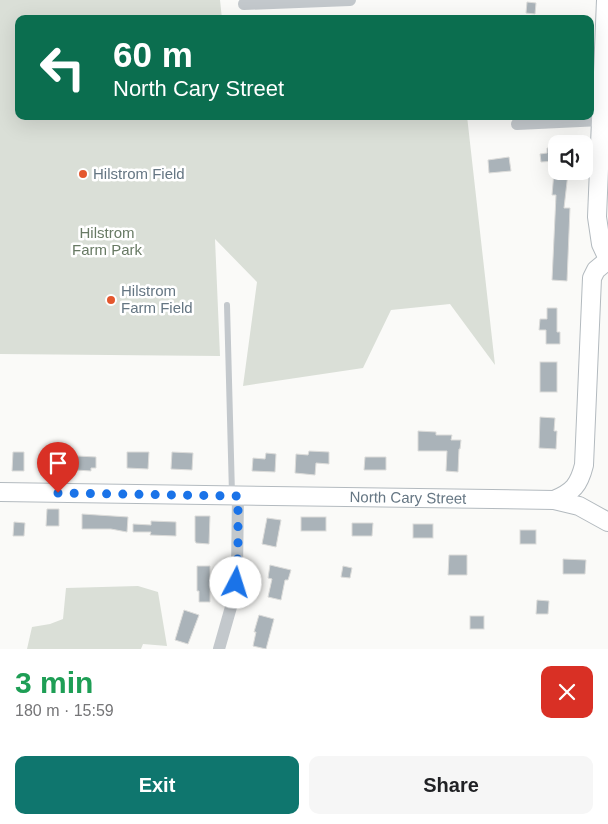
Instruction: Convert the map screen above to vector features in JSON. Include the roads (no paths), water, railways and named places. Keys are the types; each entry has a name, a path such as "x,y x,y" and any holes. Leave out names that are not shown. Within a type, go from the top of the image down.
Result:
{"main road":[{"path":"554,500 572,490 578,482 584,465 592,278 596,270 608,260 598,231 603,192 602,120 606,57 606,0"},
{"name":"North Cary Street","path":"0,492 554,500 579,506 608,522"}],"street":[{"path":"244,4 350,0"},
{"path":"518,124 602,120"},
{"path":"219,649 234,594 237,572 235,496"}],"lane":[{"path":"227,305 235,496"}],"place":[{"name":"Hilstrom Field","path":"83,174"},
{"name":"Hilstrom Farm Field","path":"111,300"}],"park label":[{"name":"Hilstrom Farm Park","path":"107,242"}]}
